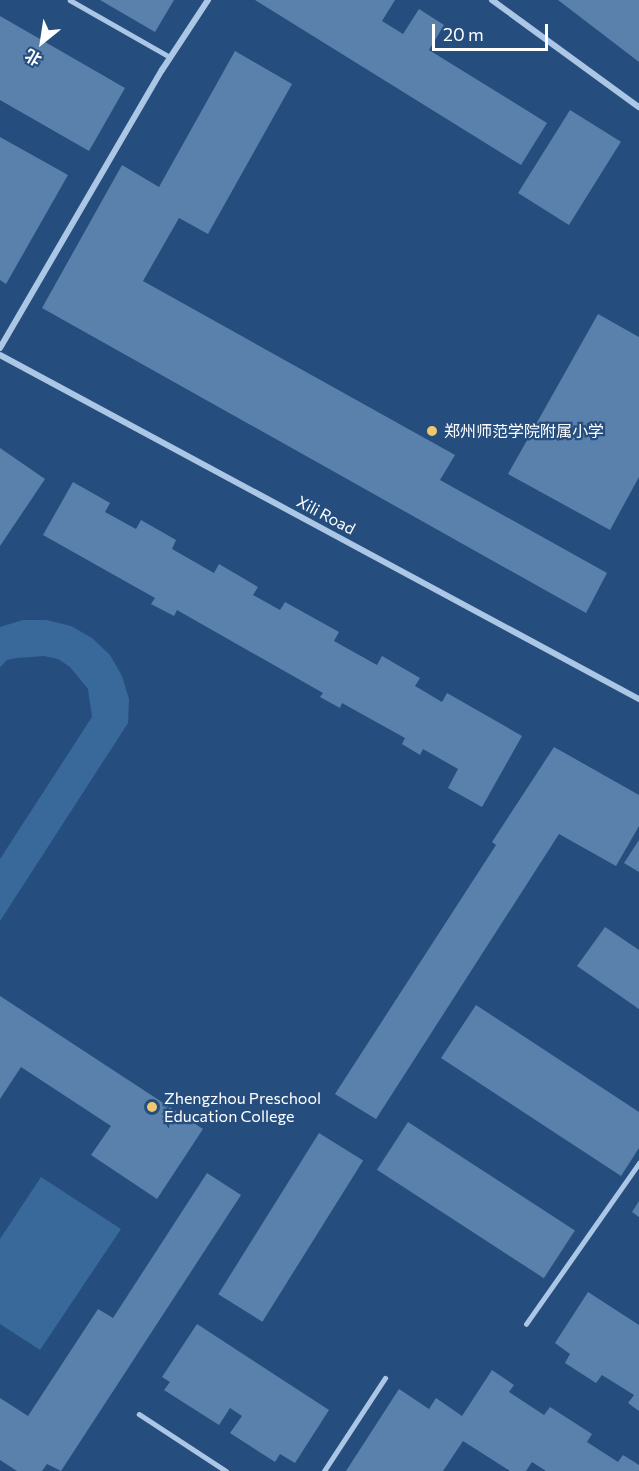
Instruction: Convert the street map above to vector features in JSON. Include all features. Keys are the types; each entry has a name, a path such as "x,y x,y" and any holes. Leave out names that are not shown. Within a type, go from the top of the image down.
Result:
{"street":[{"path":"0,348 170,57 208,0"},
{"path":"492,0 639,107"},
{"name":"Xili Road","path":"0,355 639,699"}],"lane":[{"path":"70,0 170,57"},
{"path":"526,1324 639,1163"},
{"path":"324,1471 385,1378"},
{"path":"139,1414 226,1471"}],"shaded area":[{"path":"23,620 47,620 71,626 92,638 110,655 122,676 129,699 128,723 0,921 0,859 92,717 88,689 70,667 58,659 44,656 17,658 7,660 0,667 0,627"},
{"path":"41,1177 121,1229 40,1350 0,1324 0,1239"}],"building":[{"path":"100,0 174,0 155,32"},
{"path":"255,0 395,0 382,21 403,34 419,9 444,25 429,50 547,123 521,165"},
{"path":"558,0 639,0 639,62"},
{"path":"0,16 125,88 89,151 0,100"},
{"path":"235,51 292,84 208,234 179,218 143,281 455,455 440,480 607,573 586,613 42,308 122,165 159,187"},
{"path":"570,110 621,142 569,225 518,193"},
{"path":"0,137 68,175 6,284 0,280"},
{"path":"598,314 639,337 639,477 610,530 508,474"},
{"path":"0,448 45,479 0,546"},
{"path":"73,482 110,503 105,512 136,529 141,520 176,540 172,549 214,573 219,564 258,587 253,595 280,610 285,602 339,632 334,641 377,665 382,656 420,678 415,686 442,702 447,693 522,736 482,807 448,788 458,769 423,749 420,755 402,744 405,738 342,703 340,708 320,697 323,693 177,610 174,616 151,604 155,598 43,535"},
{"path":"554,747 639,795 639,826 616,866 559,834 376,1119 335,1094 496,845 492,842"},
{"path":"639,840 639,872 624,863"},
{"path":"605,927 639,950 639,1009 577,966"},
{"path":"0,996 203,1129 157,1199 91,1155 111,1126 21,1067 0,1099"},
{"path":"476,1005 639,1112 639,1148 621,1176 441,1058"},
{"path":"408,1122 575,1230 544,1278 377,1170"},
{"path":"319,1133 363,1161 262,1322 218,1294"},
{"path":"207,1173 241,1195 61,1471 47,1464 42,1471 17,1471 0,1460 0,1398 28,1416 98,1309 113,1318"},
{"path":"639,1201 639,1217 632,1212"},
{"path":"588,1292 639,1325 639,1411 628,1403 634,1395 602,1375 596,1383 565,1363 570,1354 555,1343"},
{"path":"197,1324 329,1410 295,1463 280,1454 275,1462 230,1433 242,1416 230,1408 219,1425 164,1390 170,1382 162,1377"},
{"path":"492,1370 514,1385 509,1392 544,1415 550,1407 592,1434 587,1442 618,1462 623,1455 639,1465 639,1471 546,1471 532,1462 526,1471 510,1471 463,1441 443,1471 346,1471 399,1389 429,1409 436,1398 462,1416"}],"place":[{"name":"郑州师范学院附属小学","path":"432,431"},
{"name":"Zhengzhou Preschool Education College","path":"152,1107"}]}
